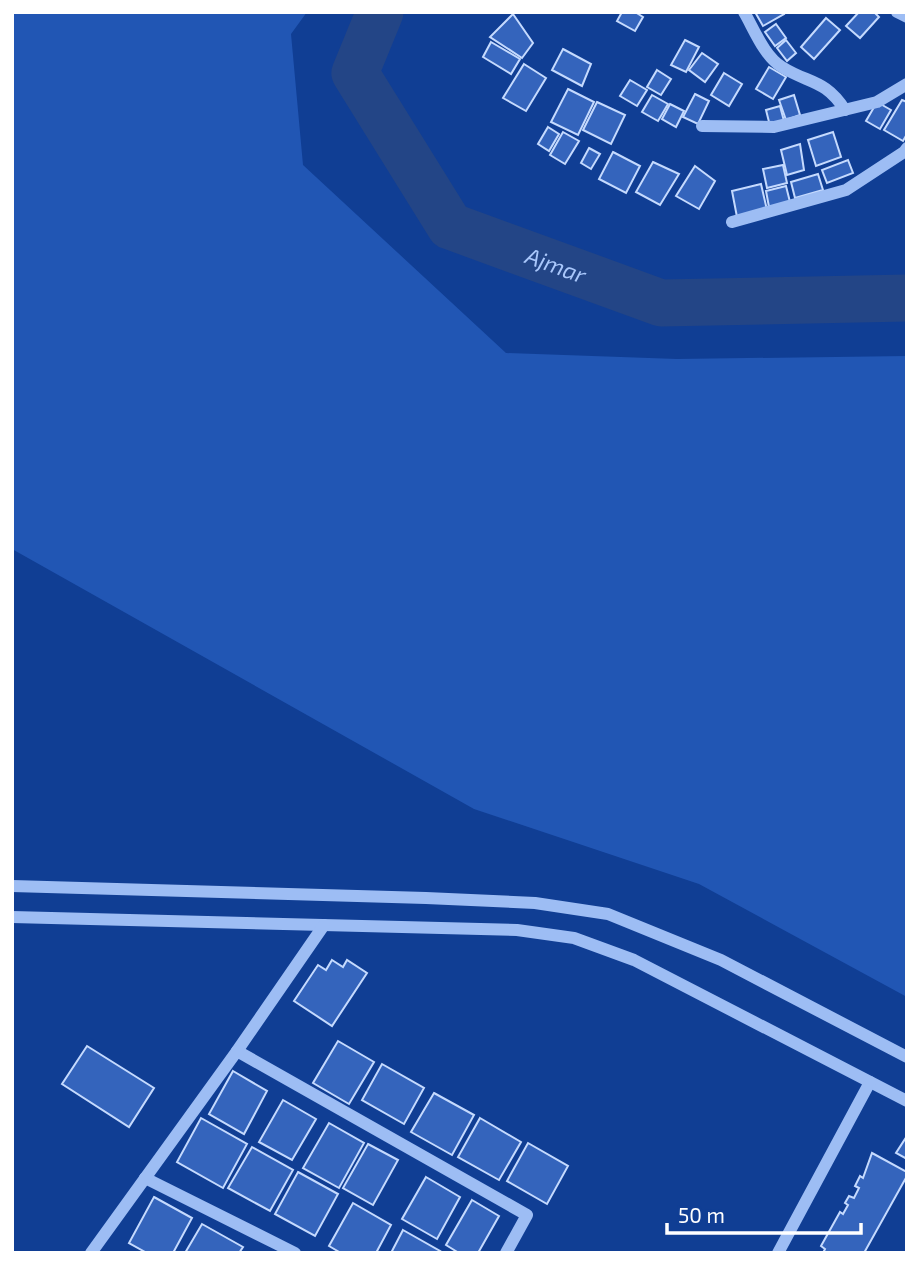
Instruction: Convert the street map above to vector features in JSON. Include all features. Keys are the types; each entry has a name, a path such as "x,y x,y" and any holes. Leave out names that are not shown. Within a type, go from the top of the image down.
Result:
{"street":[{"path":"744,12 771,58 782,67 835,94 845,110"},
{"path":"897,12 907,17"},
{"path":"702,126 774,127 877,102 907,84"},
{"path":"732,222 846,190 907,148"},
{"path":"12,886 535,903 608,914 720,960 907,1057"},
{"path":"12,917 517,930 574,938 634,960 907,1101"},
{"path":"92,1253 324,925"},
{"path":"237,1051 527,1216 506,1253"},
{"path":"778,1253 870,1082"},
{"path":"145,1178 295,1253"}],"shaded area":[{"path":"12,12 307,12 291,34 303,165 506,353 677,359 907,356 907,997 699,884 474,809 12,549"}],"building":[{"path":"622,12 635,12 643,17 635,31 617,21"},
{"path":"755,12 783,12 784,14 763,26"},
{"path":"859,12 874,12 879,17 860,38 846,26"},
{"path":"513,14 533,43 522,58 490,37"},
{"path":"826,18 840,30 814,59 801,47"},
{"path":"776,24 786,38 775,46 765,32"},
{"path":"685,40 699,47 686,72 671,65"},
{"path":"786,40 796,53 787,61 777,48"},
{"path":"491,42 520,59 511,74 483,57"},
{"path":"563,49 591,64 582,86 552,70"},
{"path":"702,53 718,64 705,82 689,70"},
{"path":"524,64 546,78 526,111 503,98"},
{"path":"769,67 786,77 773,99 756,89"},
{"path":"657,70 671,79 661,95 647,87"},
{"path":"724,73 742,84 729,106 711,95"},
{"path":"630,80 647,90 637,106 620,96"},
{"path":"568,89 594,102 578,135 551,122"},
{"path":"695,94 709,101 698,124 683,117"},
{"path":"652,95 668,104 658,121 642,112"},
{"path":"794,95 800,115 786,120 779,100"},
{"path":"902,100 907,102 907,134 903,141 884,130"},
{"path":"597,102 625,115 611,144 583,130"},
{"path":"877,102 891,110 880,129 866,121"},
{"path":"670,104 684,111 676,127 662,119"},
{"path":"780,106 784,121 770,126 766,110"},
{"path":"548,127 559,134 549,151 538,144"},
{"path":"563,132 579,141 565,164 550,155"},
{"path":"833,132 841,157 816,166 808,140"},
{"path":"800,144 804,170 787,175 781,150"},
{"path":"589,148 600,154 591,169 581,163"},
{"path":"613,152 640,166 626,193 599,179"},
{"path":"848,160 853,173 827,183 822,170"},
{"path":"653,162 679,174 660,205 636,192"},
{"path":"783,165 787,183 767,188 763,169"},
{"path":"695,166 715,181 699,209 676,196"},
{"path":"818,174 823,190 795,198 791,182"},
{"path":"761,184 767,210 737,217 732,191"},
{"path":"786,186 790,202 769,207 766,191"},
{"path":"332,960 343,967 347,960 367,973 332,1026 294,1001 318,965 326,970"},
{"path":"338,1041 374,1062 349,1104 313,1083"},
{"path":"87,1046 154,1088 129,1127 62,1084"},
{"path":"382,1064 424,1088 404,1124 362,1100"},
{"path":"233,1071 267,1091 244,1134 209,1114"},
{"path":"434,1093 474,1115 452,1155 411,1132"},
{"path":"283,1100 316,1119 292,1160 259,1142"},
{"path":"201,1118 247,1144 223,1188 177,1162"},
{"path":"480,1118 521,1142 499,1180 458,1157"},
{"path":"329,1123 364,1143 339,1188 303,1168"},
{"path":"907,1136 907,1159 896,1153"},
{"path":"528,1143 568,1166 547,1204 507,1181"},
{"path":"368,1144 398,1160 373,1205 343,1188"},
{"path":"252,1147 293,1170 270,1211 228,1188"},
{"path":"872,1153 907,1172 907,1176 864,1253 823,1253 825,1249 821,1246 840,1212 843,1214 849,1196 854,1198 859,1188 855,1186 860,1176 863,1178"},
{"path":"298,1172 338,1194 315,1236 275,1214"},
{"path":"426,1177 460,1197 437,1239 402,1219"},
{"path":"154,1197 192,1218 173,1253 147,1253 129,1243"},
{"path":"472,1200 499,1216 478,1253 459,1253 446,1245"},
{"path":"353,1203 391,1225 376,1253 341,1253 329,1246"},
{"path":"202,1224 243,1247 239,1253 185,1253"},
{"path":"403,1230 440,1251 391,1253"}],"waterway":[{"name":"Ajmar","path":"380,12 355,73 450,226 661,303 907,298"}]}
